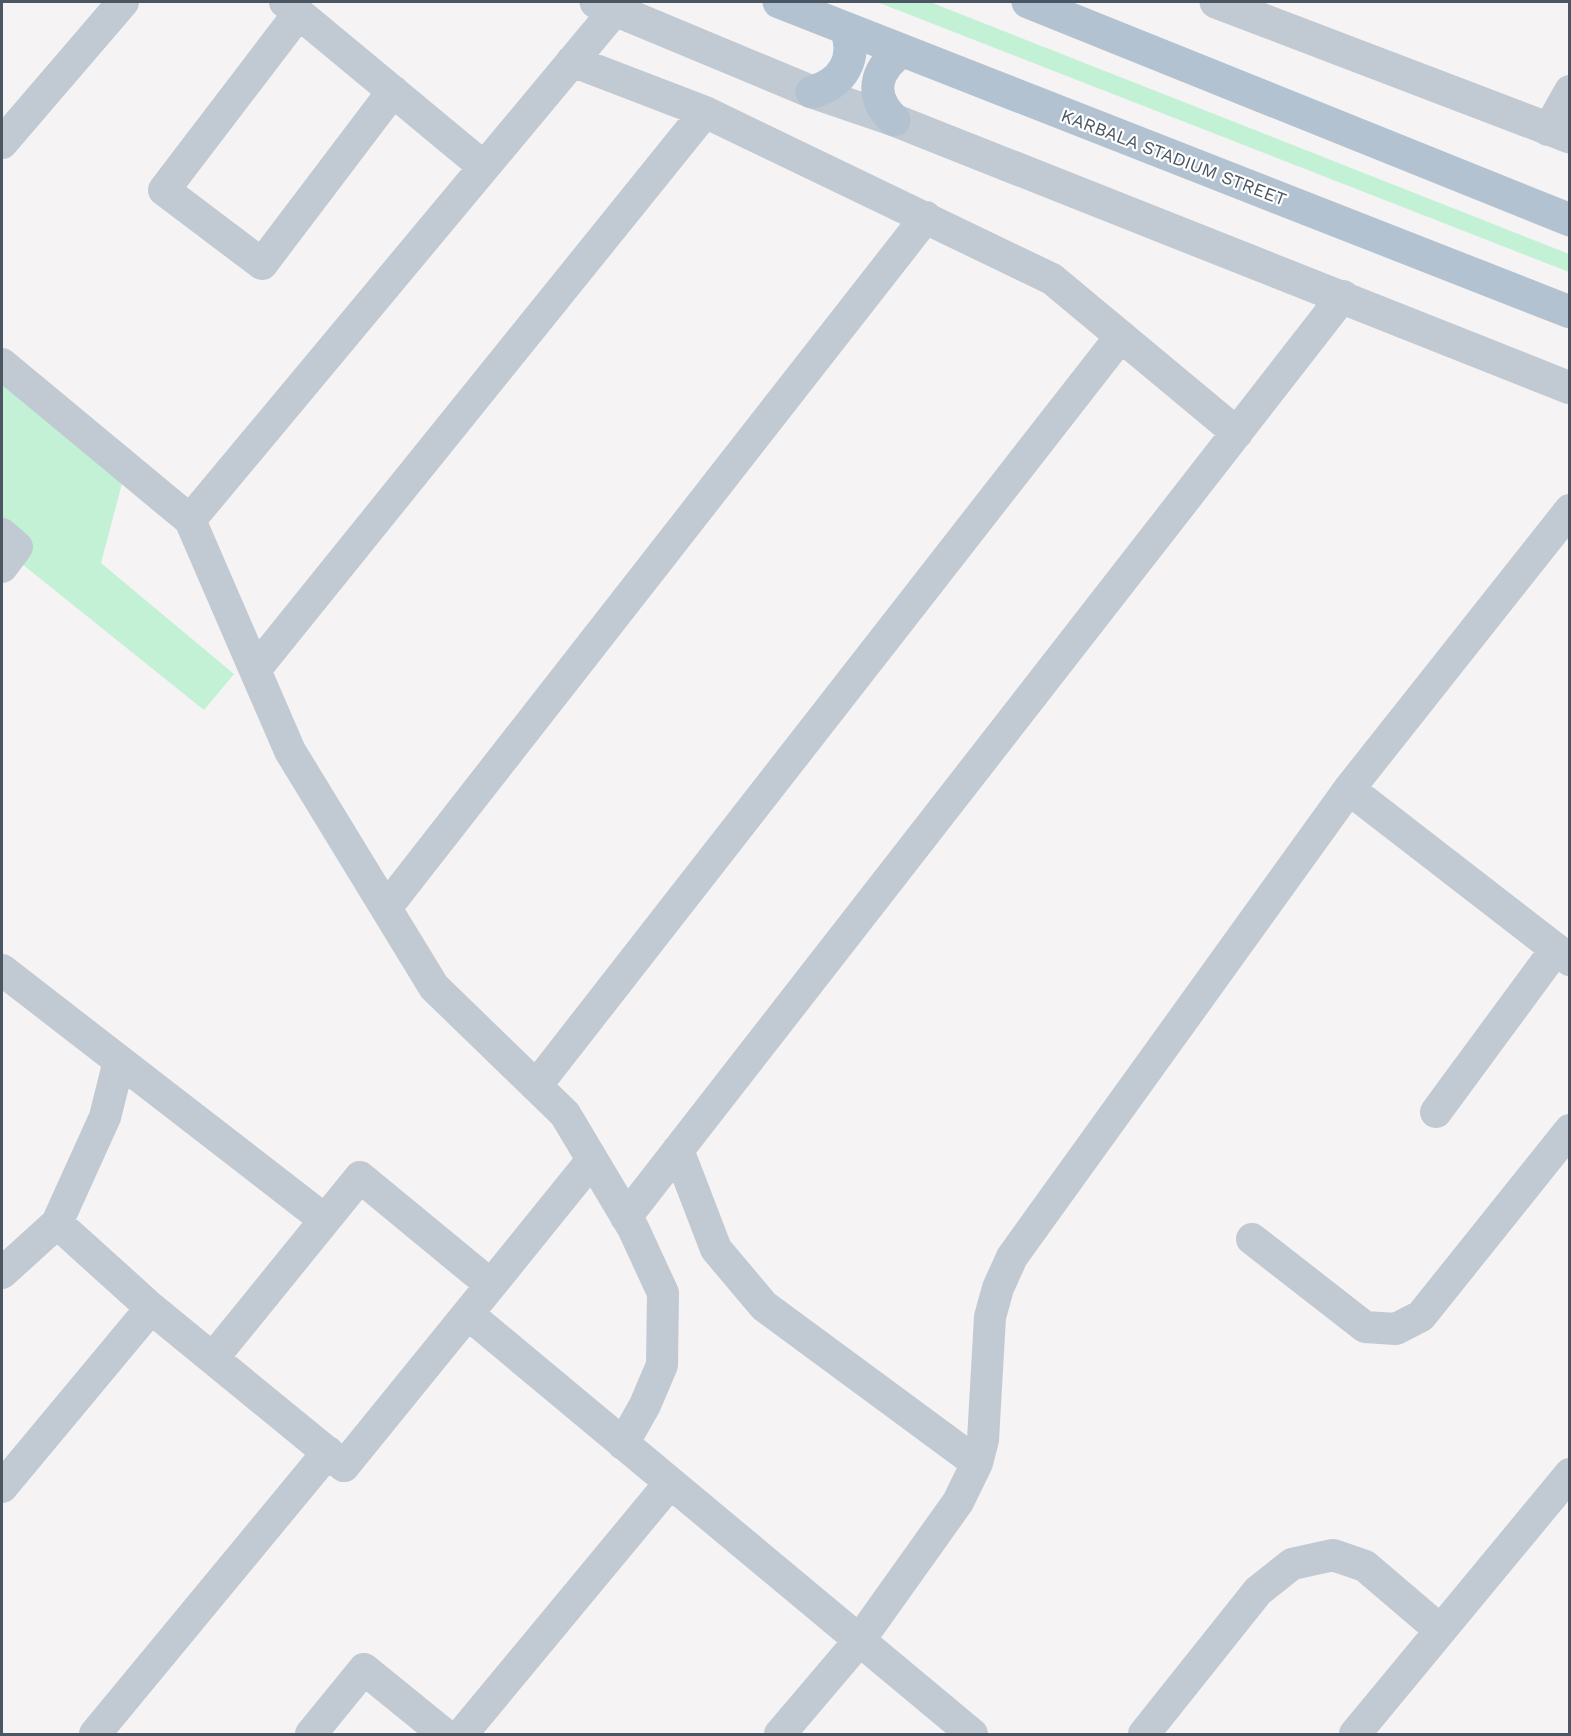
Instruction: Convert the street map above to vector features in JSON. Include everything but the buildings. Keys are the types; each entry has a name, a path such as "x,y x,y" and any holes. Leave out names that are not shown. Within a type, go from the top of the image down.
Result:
{"main road":[{"name":"KARBALA STADIUM STREET","path":"779,2 1569,312"},
{"path":"1028,2 1569,220"},
{"path":"812,92 834,83 849,63 850,40 846,28"},
{"path":"894,120 884,110 877,83 882,69 902,51"}],"street":[{"path":"2,143 123,2"},
{"path":"1215,2 1559,134 1569,91"},
{"path":"190,520 572,61 606,5 812,92 894,120 1343,296 1569,388"},
{"path":"393,91 262,264 164,190 292,7 484,166"},
{"path":"572,61 705,112 1052,279 1237,433"},
{"path":"255,670 705,112"},
{"path":"386,908 926,217"},
{"path":"626,1217 1343,296"},
{"path":"536,1086 1120,336"},
{"path":"2,364 190,520 290,751 434,987 565,1114 626,1217 663,1293 662,1365 645,1405 623,1444"},
{"path":"780,1734 860,1641 958,1502 977,1463 985,1417 990,1317 998,1288 1012,1257 1349,789 1569,510"},
{"path":"2,534 17,547 2,567"},
{"path":"1349,789 1563,955 1436,1112"},
{"path":"2,970 325,1220"},
{"path":"2,1274 57,1223 105,1117 119,1061"},
{"path":"1252,1239 1365,1327 1396,1329 1421,1316 1569,1130"},
{"path":"678,1150 716,1249 764,1306 977,1463"},
{"path":"57,1223 152,1308 344,1466 592,1160"},
{"path":"213,1358 360,1177 491,1285"},
{"path":"2,1487 152,1308"},
{"path":"468,1314 972,1734"},
{"path":"95,1734 328,1452"},
{"path":"1355,1734 1569,1474"},
{"path":"462,1734 670,1483"},
{"path":"1144,1734 1258,1591 1292,1564 1333,1555 1365,1566 1440,1630"},
{"path":"311,1734 364,1669 444,1734"}],"green space":[{"path":"877,2 930,2 1569,254 1569,272"},
{"path":"2,373 125,472 101,563 234,674 204,710 2,548"}]}
